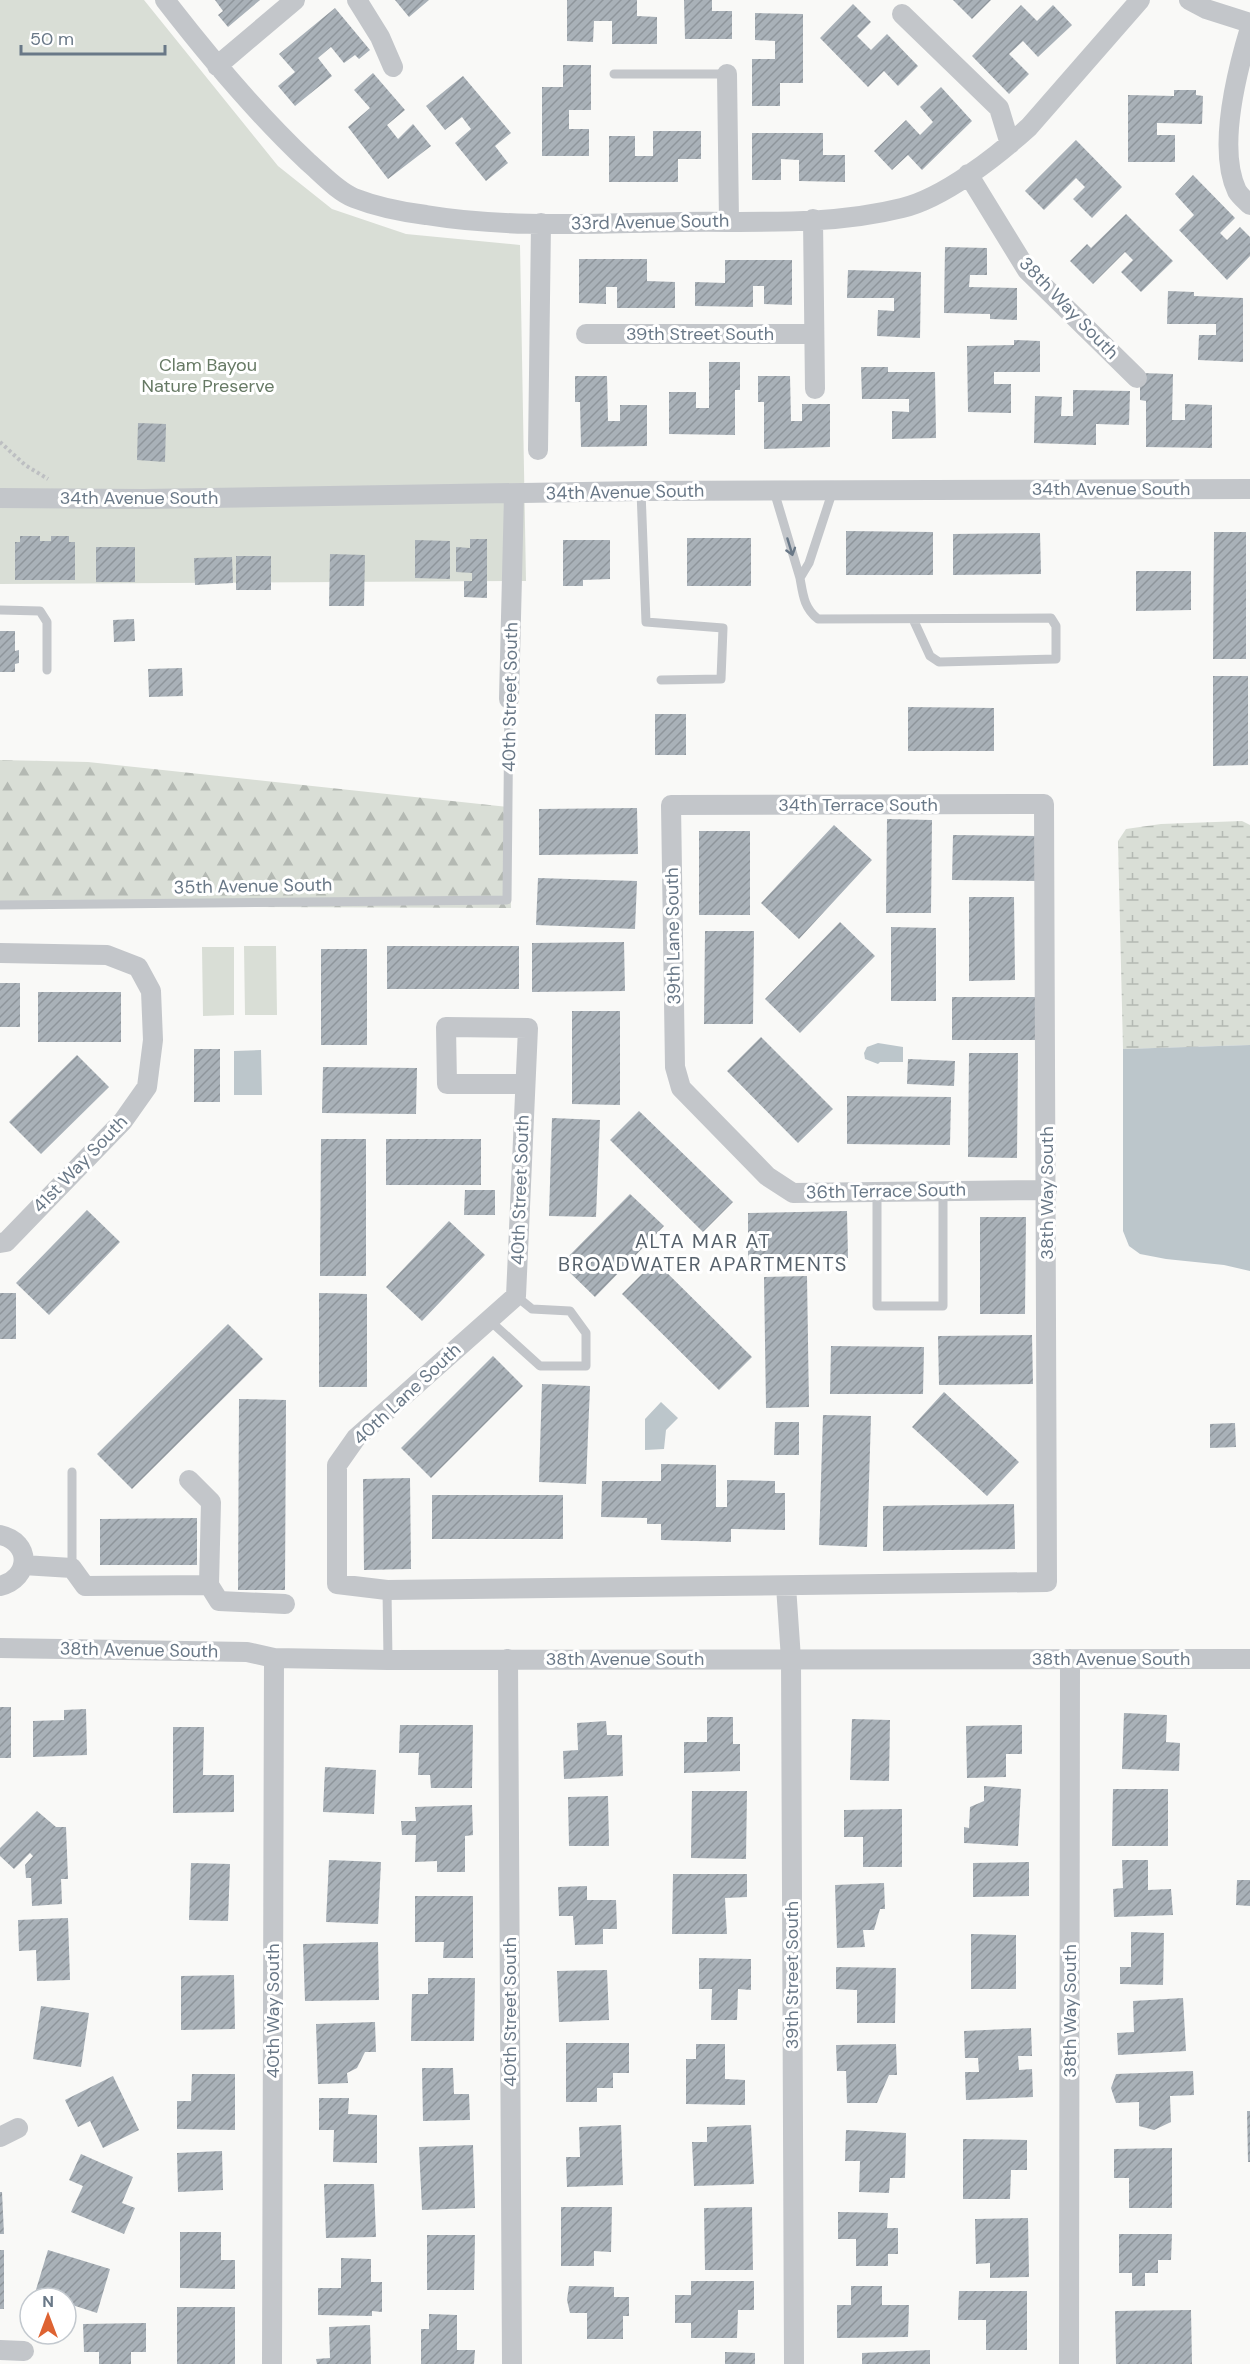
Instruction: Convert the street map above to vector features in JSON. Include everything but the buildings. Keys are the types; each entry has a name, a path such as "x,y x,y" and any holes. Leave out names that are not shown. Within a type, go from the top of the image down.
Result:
{"street":[{"name":"33rd Avenue South","path":"165,0 217,66 280,135 325,177 353,197 396,210 459,221 541,223 845,219 904,208 948,188 1010,144 1029,127 1140,0"},
{"path":"217,66 295,0"},
{"path":"357,0 380,37 393,68"},
{"path":"1189,0 1206,9 1250,22"},
{"path":"902,14 999,108 1010,144"},
{"path":"1250,27 1237,69 1230,114 1229,158 1238,193 1250,205"},
{"path":"727,74 729,221"},
{"name":"38th Way South","path":"968,174 1027,270 1137,378"},
{"path":"813,219 815,389"},
{"path":"538,450 541,223"},
{"name":"39th Street South","path":"586,334 814,334"},
{"name":"34th Avenue South","path":"0,498 143,499 514,495 640,491 1250,489"},
{"name":"40th Street South","path":"509,699 514,495"},
{"name":"38th Way South","path":"786,1586 1047,1582 1044,804"},
{"name":"34th Terrace South","path":"671,806 1044,804"},
{"name":"39th Lane South","path":"671,806 675,1067"},
{"name":"41st Way South","path":"0,953 107,955 138,967 151,991 153,1040 147,1087 123,1121 6,1242 0,1243"},
{"name":"40th Street South","path":"516,1296 528,1028 446,1026 447,1084 525,1084"},
{"name":"36th Terrace South","path":"675,1067 681,1088 767,1176 793,1192 1047,1190"},
{"name":"40th Lane South","path":"387,1590 337,1584 337,1465 356,1438 516,1296"},
{"path":"189,1480 211,1502 209,1585 219,1601 285,1604"},
{"path":"0,1534 16,1542 21,1549 23,1565 15,1579 0,1586"},
{"path":"23,1565 72,1568 85,1586 209,1585"},
{"path":"387,1590 786,1586"},
{"name":"39th Street South","path":"786,1586 791,1659 794,2364"},
{"name":"38th Avenue South","path":"0,1648 247,1652 274,1658 388,1660 1250,1659"},
{"name":"40th Way South","path":"272,2364 274,1658"},
{"name":"40th Street South","path":"508,1659 512,2364"},
{"name":"38th Way South","path":"1069,2364 1070,1659"},
{"path":"0,2137 18,2128"},
{"path":"0,2350 24,2351"}],"lane":[{"path":"614,74 727,74"},
{"path":"800,578 809,563 833,490"},
{"path":"640,491 646,622 723,628 721,679 661,680"},
{"path":"774,491 800,578 804,602 818,619 1051,618 1056,626 1056,659 939,662 930,656 913,619"},
{"path":"0,610 40,611 47,622 47,669"},
{"name":"40th Street South","path":"507,900 509,699"},
{"name":"35th Avenue South","path":"0,905 507,900"},
{"path":"877,1191 877,1306 943,1306 943,1190"},
{"path":"489,1320 540,1366 586,1366 586,1333 570,1311 532,1309 516,1296"},
{"path":"72,1472 72,1568"},
{"path":"387,1590 388,1660"}],"green space":[{"name":"Clam Bayou Nature Preserve","path":"0,0 144,0 278,166 332,209 406,234 520,245 526,581 0,584"},
{"path":"0,760 88,762 508,807 511,908 0,906"},
{"path":"1242,821 1250,825 1250,1045 1123,1049 1118,841 1126,829 1161,824"},
{"path":"244,946 276,946 277,1015 245,1015"},
{"path":"202,947 234,947 234,1015 203,1016"}],"shaded area":[{"path":"878,1043 903,1047 903,1062 880,1062 878,1064 865,1059 864,1053 867,1047"},
{"path":"1250,1045 1250,1271 1224,1265 1140,1254 1129,1246 1123,1231 1123,1049"},
{"path":"261,1050 262,1095 234,1095 234,1051"},
{"path":"661,1402 678,1418 666,1430 664,1449 645,1450 645,1419"}],"district":[{"name":"ALTA MAR AT BROADWATER APARTMENTS","path":"703,1252"}]}
